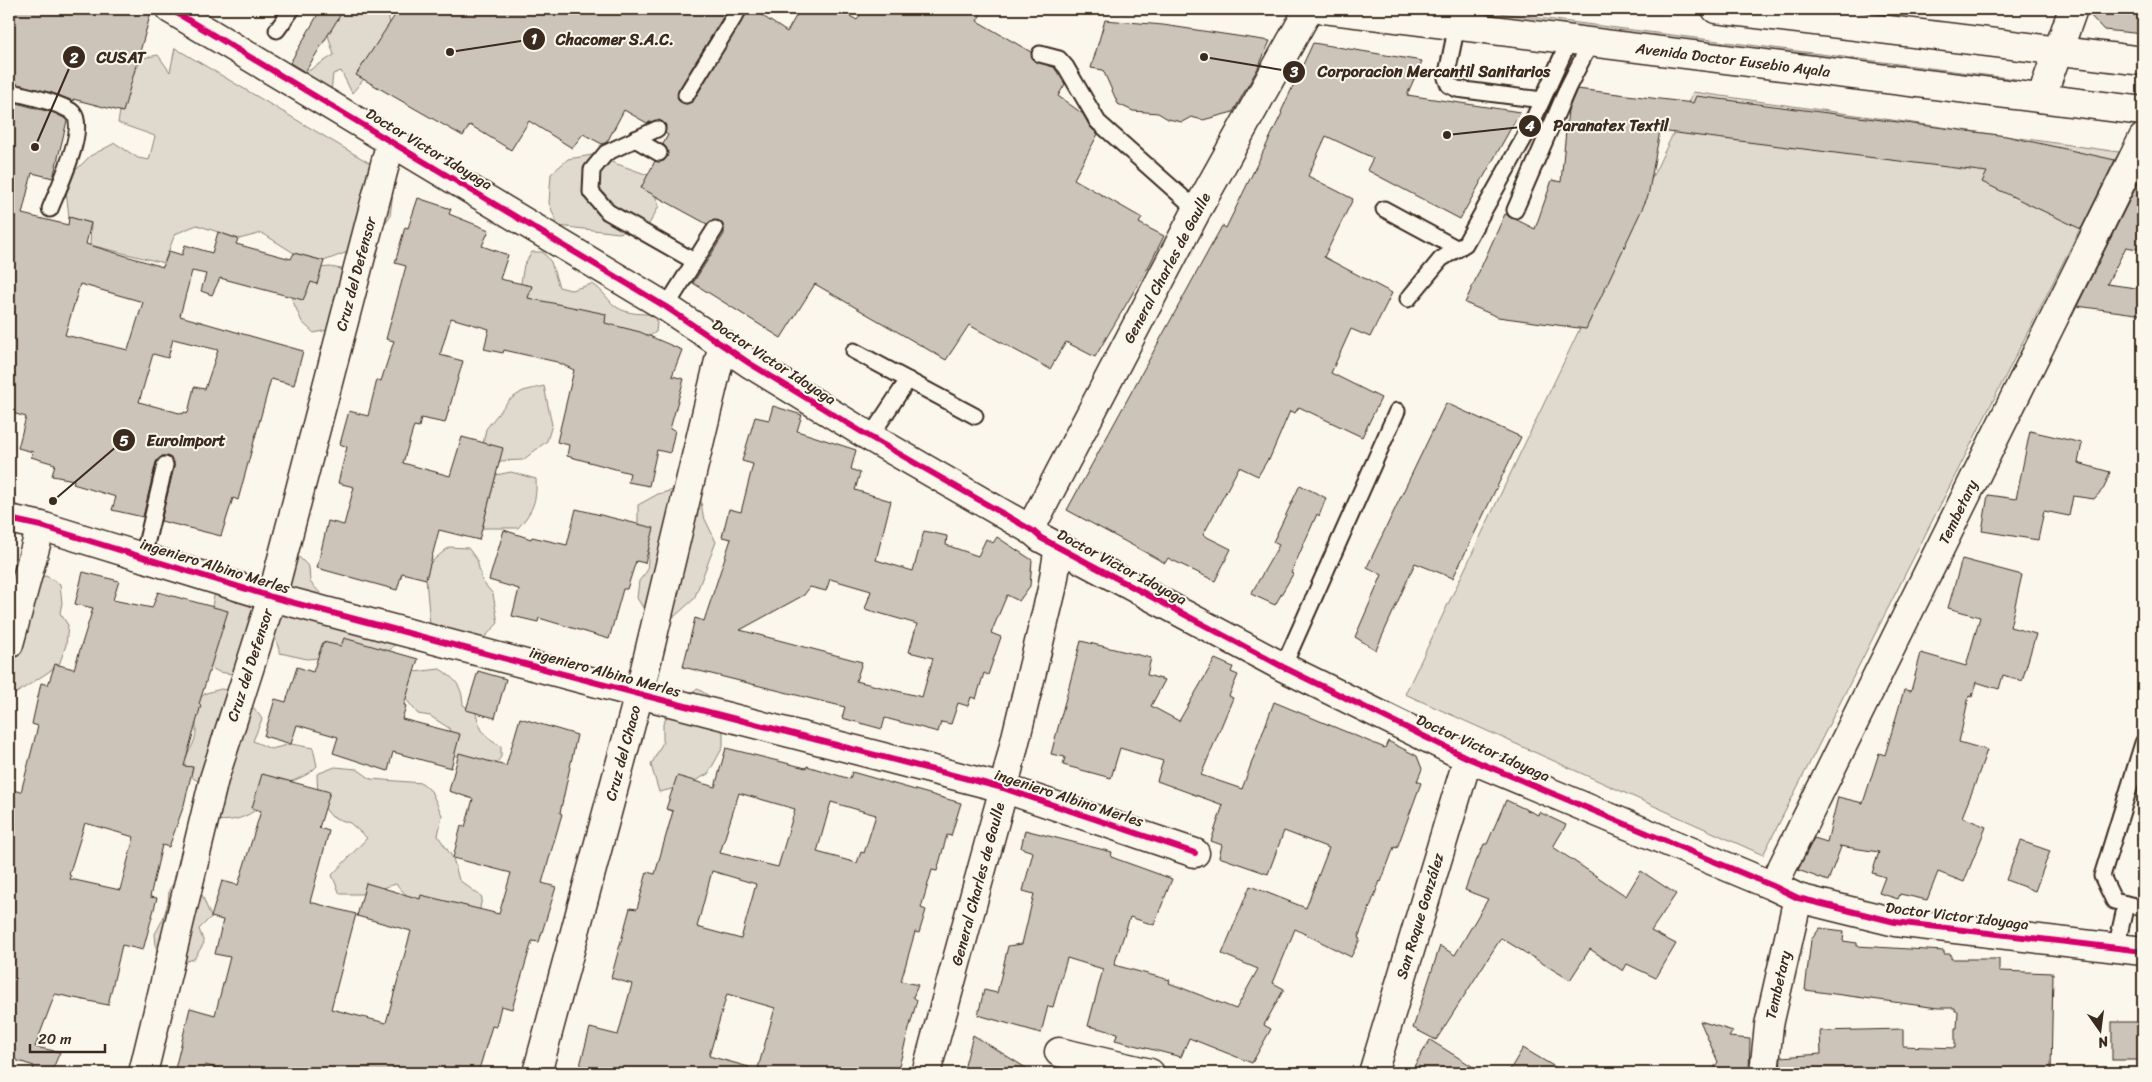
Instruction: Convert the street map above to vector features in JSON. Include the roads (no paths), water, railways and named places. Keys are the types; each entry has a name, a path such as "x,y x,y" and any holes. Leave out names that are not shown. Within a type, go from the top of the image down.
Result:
{"main road":[{"name":"Doctor Victor Idoyaga","path":"170,9 666,308 749,363 870,437 1033,531 1041,538 1284,667 1468,758 1798,898 1895,922 2143,951"},
{"name":"General Charles de Gaulle","path":"1033,531 1034,520 1197,210 1309,9"},
{"name":"Avenida Doctor Eusebio Ayala","path":"1324,9 2143,111"},
{"path":"1716,9 2143,61"},
{"path":"2041,98 2073,9"},
{"name":"Tembetary","path":"1773,886 2143,138"},
{"name":"Cruz del Defensor","path":"143,1073 214,780 272,597 391,141"},
{"name":"Cruz del Chaco","path":"537,1073 639,694 723,344"},
{"name":"ingeniero Albino Merles","path":"9,519 41,526 272,597 1003,788 1195,852"},
{"path":"9,644 41,526"},
{"name":"General Charles de Gaulle","path":"926,1073 1003,788 1052,589 1059,547"},
{"name":"San Roque González","path":"1373,1073 1468,758"},
{"name":"Tembetary","path":"1764,1073 1769,1025 1798,898"},
{"path":"1059,1052 1150,1073"}],"lane":[{"path":"277,30 292,9"},
{"path":"686,95 739,9"},
{"path":"1457,25 1446,78 1449,85 1457,89 1542,100"},
{"path":"1408,298 1441,259 1465,244 1528,131 1542,100 1580,41"},
{"path":"1515,210 1568,87 1580,41"},
{"path":"1040,54 1059,59 1066,67 1098,122 1197,210"},
{"path":"9,91 65,108 73,113 77,121 75,143 50,209"},
{"path":"657,129 606,153 592,170 591,192 608,212 694,261"},
{"path":"635,139 659,152"},
{"path":"1384,209 1458,249"},
{"path":"666,308 715,229"},
{"path":"854,351 975,416"},
{"path":"870,437 908,380"},
{"path":"1284,667 1397,411"},
{"path":"143,557 165,465"},
{"path":"2143,743 2102,876 2114,901 2143,908"},
{"path":"2116,948 2126,904"}],"place":[{"name":"Chacomer S.A.C.","path":"450,52"},
{"name":"Corporacion Mercantil Sanitarios","path":"1204,57"},
{"name":"Paranatex Textil","path":"1447,135"},
{"name":"CUSAT","path":"35,147"},
{"name":"Euroimport","path":"53,501"}]}
